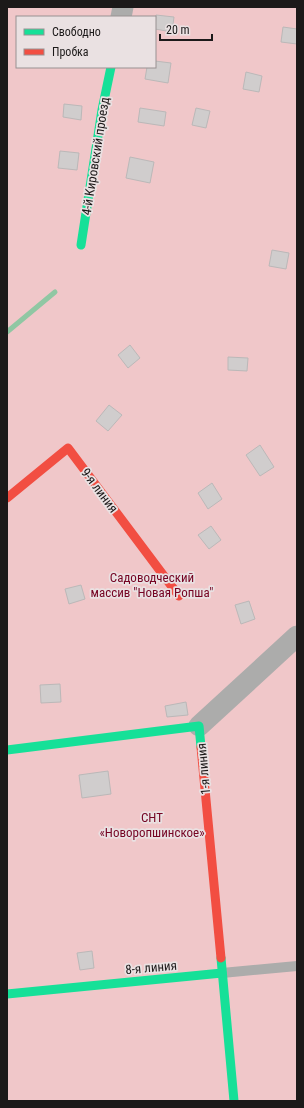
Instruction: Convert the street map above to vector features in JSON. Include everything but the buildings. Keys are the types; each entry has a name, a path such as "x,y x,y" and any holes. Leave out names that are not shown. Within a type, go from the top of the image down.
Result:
{"street":[{"name":"4-й Кировский проезд","path":"81,245 102,110 111,68"},
{"name":"9-я линия","path":"7,498 68,448 179,596"},
{"path":"200,726 297,636"},
{"name":"1-я линия","path":"7,750 200,726 234,1101"},
{"name":"8-я линия","path":"7,994 222,973"}],"lane":[{"name":"8-я линия","path":"222,973 297,966"}],"green space":[{"name":"Садоводческий массив \"Новая Ропша\"","path":"7,7 297,7 297,1101 7,1101"}],"waterway":[{"path":"7,332 55,292"}],"traffic: fast":[{"path":"81,245 102,110 111,68"},
{"path":"7,750 199,726 201,747"},
{"path":"221,958 234,1101"},
{"path":"7,994 222,973"}],"traffic: jam":[{"path":"7,498 68,448 179,596"},
{"path":"201,747 221,958"}],"park label":[{"name":"СНТ «Новоропшинское»","path":"152,824"}]}
